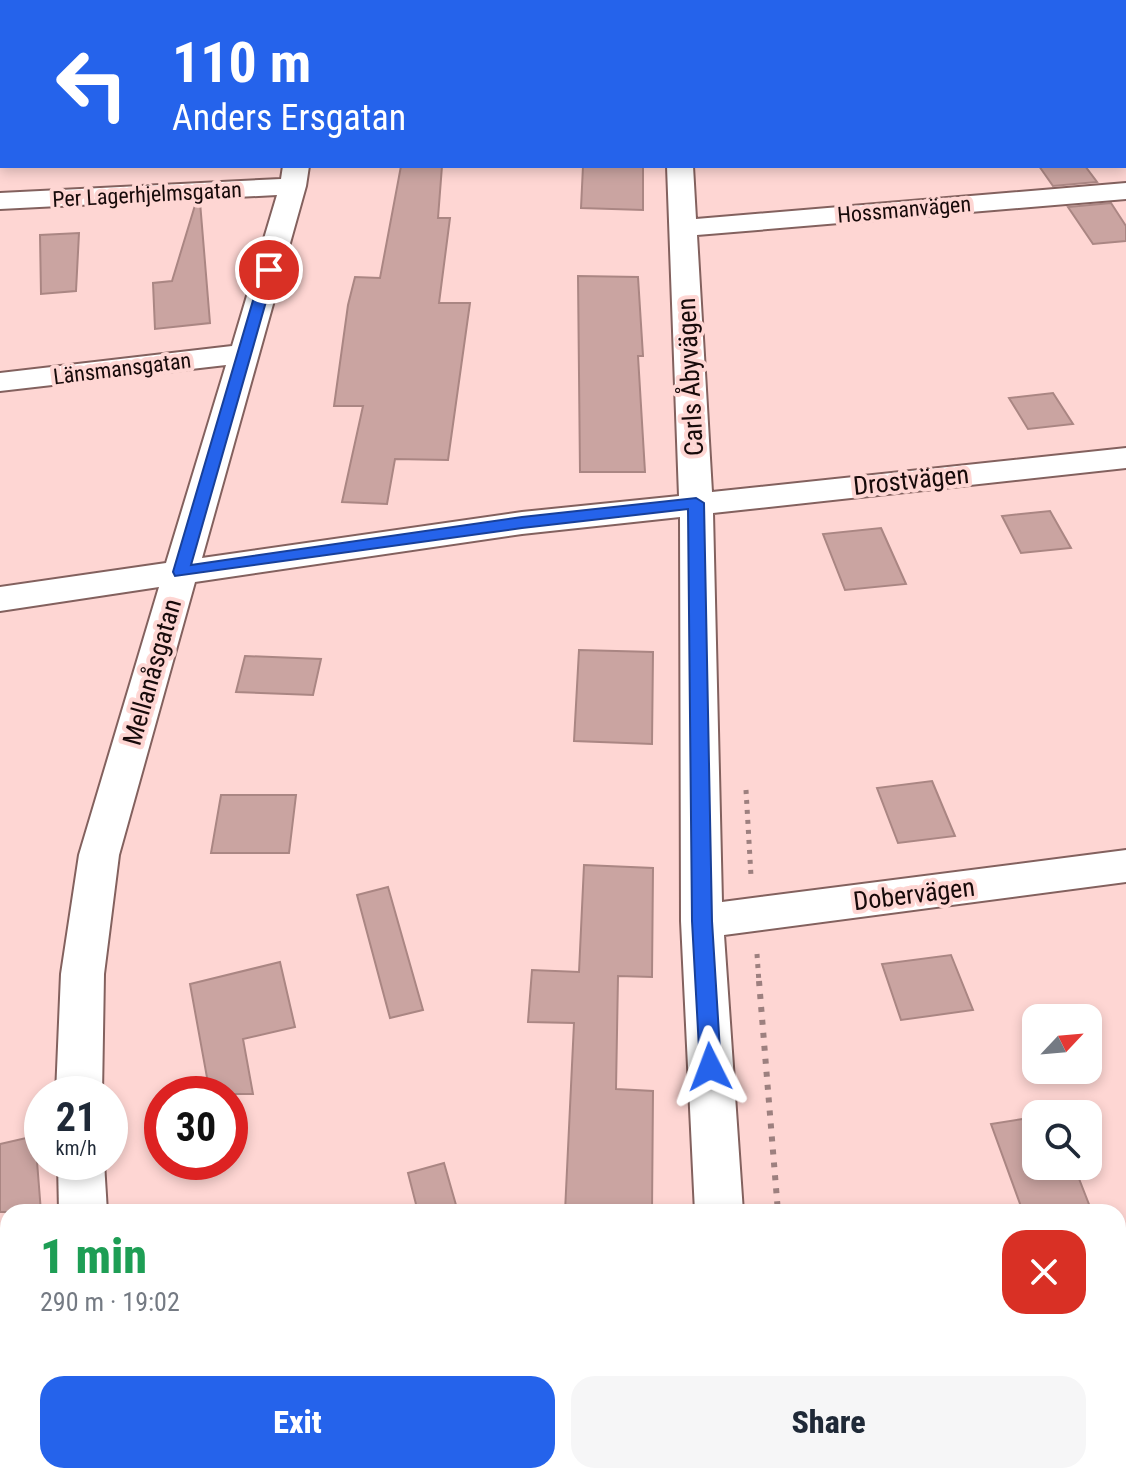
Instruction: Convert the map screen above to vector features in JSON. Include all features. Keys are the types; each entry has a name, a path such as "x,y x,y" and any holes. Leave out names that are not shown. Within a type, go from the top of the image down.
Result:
{"street":[{"name":"Carls Åbyvägen","path":"680,168 696,503 702,921 719,1204"},
{"name":"Per Lagerhjelmsgatan","path":"0,201 295,176"},
{"name":"Mellanåsgatan","path":"78,1076 77,1041 85,934 99,855 295,176"},
{"name":"Hossmanvägen","path":"682,228 1126,191"},
{"name":"Länsmansgatan","path":"0,382 244,354"},
{"name":"Drostvägen","path":"0,599 522,523 1126,458"},
{"name":"Dobervägen","path":"702,921 1126,866"},
{"path":"82,1180 83,1204"}],"path":[{"path":"745,775 777,1204"}],"building":[{"path":"401,168 442,168 438,218 450,218 439,303 470,303 448,460 395,459 387,504 342,502 363,406 334,406 348,305 355,277 380,278"},
{"path":"583,168 643,168 643,210 581,208"},
{"path":"1040,168 1086,168 1097,182 1053,186"},
{"path":"196,202 200,202 210,323 155,329 153,283 172,281"},
{"path":"1111,203 1126,226 1126,241 1093,244 1068,207"},
{"path":"79,233 76,291 41,294 40,235"},
{"path":"578,276 638,277 643,356 638,356 645,472 580,472"},
{"path":"1053,393 1073,424 1028,429 1009,398"},
{"path":"1050,511 1071,548 1021,553 1002,516"},
{"path":"881,528 906,584 845,590 823,534"},
{"path":"579,650 653,652 652,744 574,741"},
{"path":"245,656 321,659 313,695 236,692"},
{"path":"932,781 955,836 898,843 877,788"},
{"path":"221,795 296,795 289,853 211,853"},
{"path":"584,865 653,868 652,977 618,976 616,1089 653,1091 652,1204 565,1204 574,1023 528,1022 532,970 579,972"},
{"path":"388,887 423,1010 390,1018 357,895"},
{"path":"951,955 973,1010 901,1020 882,964"},
{"path":"280,962 295,1027 243,1039 253,1094 248,1094 248,1076 207,1076 190,984"},
{"path":"1022,1119 1022,1180 1079,1180 1089,1204 1020,1204 991,1124"},
{"path":"24,1139 24,1180 38,1180 40,1204 0,1204 0,1144"},
{"path":"444,1163 456,1204 416,1204 408,1173"}],"route":[{"path":"269,270 181,572 522,523 696,503 702,921 710,1067"}]}
